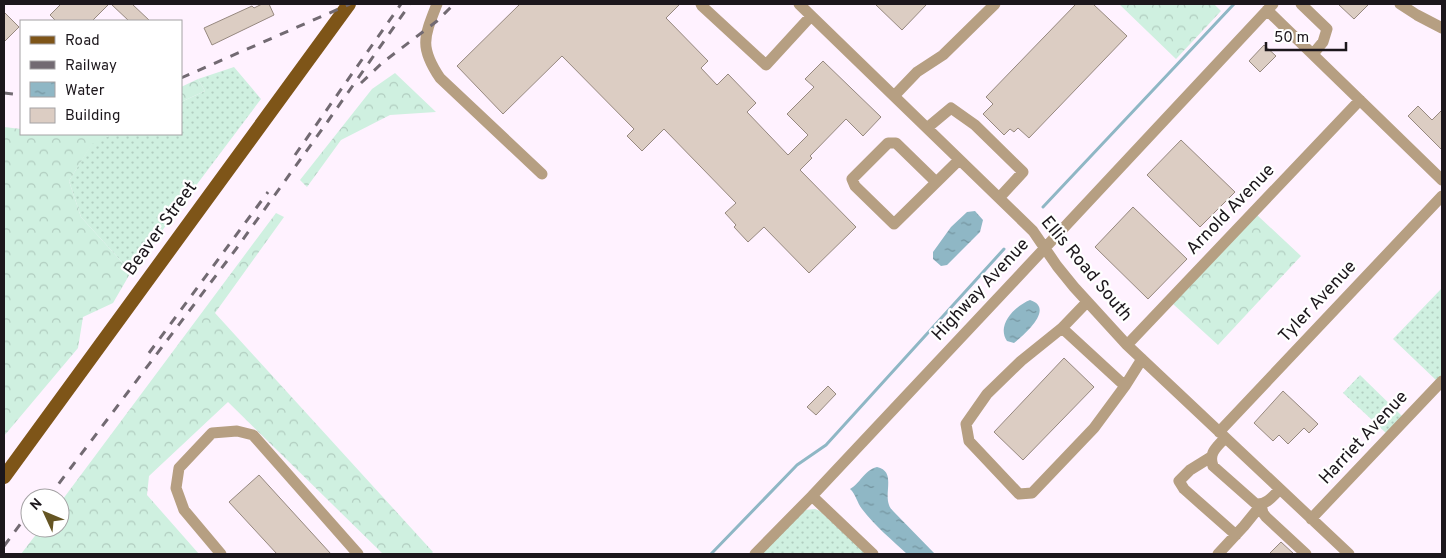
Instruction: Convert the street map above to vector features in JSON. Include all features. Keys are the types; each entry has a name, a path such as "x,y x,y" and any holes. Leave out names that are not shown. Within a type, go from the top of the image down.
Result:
{"main road":[{"name":"Beaver Street","path":"5,472 349,4"}],"street":[{"path":"437,4 427,29 427,52 430,64 440,78 542,174"},
{"path":"701,4 766,65 808,9"},
{"path":"894,96 917,72 943,55 995,4"},
{"path":"1301,4 1327,29 1323,42 1313,54"},
{"path":"1400,4 1442,28"},
{"path":"1270,7 1313,54 1442,180"},
{"name":"Highway Avenue","path":"755,554 812,496 1270,7"},
{"name":"Ellis Road South","path":"808,9 1033,232 1057,266 1087,302 1128,345 1349,554"},
{"name":"Arnold Avenue","path":"1128,345 1360,100"},
{"path":"927,128 951,108 975,125 1023,172 999,198"},
{"path":"936,182 896,143 888,143 852,179 855,186 894,224 959,160"},
{"name":"Tyler Avenue","path":"1211,457 1222,435 1442,196"},
{"path":"1087,302 1062,328 1014,367 987,394 966,424 969,441 1019,494 1032,493 1094,428 1142,359"},
{"path":"1062,328 1125,386"},
{"name":"Harriet Avenue","path":"1311,519 1442,381"},
{"path":"220,554 184,510 176,488 179,468 212,433 237,431 253,435 358,554"},
{"path":"1236,535 1184,489 1179,481 1190,470 1211,457 1213,466 1252,502 1261,505"},
{"path":"1218,554 1261,505 1280,489"},
{"path":"812,496 873,554"},
{"path":"1261,505 1266,517 1306,554"}],"green space":[{"path":"1119,4 1214,4 1221,11 1176,59"},
{"path":"234,67 261,99 131,272 81,217 69,181 92,143 111,135 182,135 182,102 205,91 198,79"},
{"path":"395,73 436,112 390,115 341,140 307,187 300,180 372,89"},
{"path":"198,79 205,91 182,102 182,87"},
{"path":"4,127 20,129 20,135 111,135 92,144 69,181 81,217 131,272 113,303 83,317 78,348 4,436"},
{"path":"276,213 284,217 215,313 433,552 431,554 383,554 228,402 149,476 147,495 199,554 21,554 33,538 70,538 70,490"},
{"path":"1257,215 1301,256 1218,345 1173,304"},
{"path":"1442,288 1442,375 1437,381 1393,339"},
{"path":"1360,375 1402,416 1386,433 1343,393"},
{"path":"815,509 820,511 866,554 761,554 804,510"}],"water":[{"path":"975,211 983,220 980,232 947,265 941,266 933,259 933,252 951,227 967,212"},
{"path":"1030,300 1037,304 1040,309 1036,321 1014,343 1007,341 1004,335 1005,323 1013,311"},
{"path":"877,467 883,469 888,477 890,508 935,554 907,554 860,507 854,493 850,489 868,471"}],"building":[{"path":"61,4 109,4 93,20 55,20 50,15"},
{"path":"111,4 132,4 149,20 128,20"},
{"path":"262,4 269,4 274,15 212,45 204,28 252,6 254,8"},
{"path":"520,4 680,4 666,18 708,61 701,68 717,85 728,74 756,103 747,112 788,155 808,135 787,114 814,87 805,79 823,61 881,117 863,136 846,119 810,156 812,158 800,170 856,227 809,273 764,227 748,242 734,227 736,225 725,213 736,203 664,129 642,151 627,136 634,129 562,56 503,114 457,66"},
{"path":"875,4 927,4 902,30"},
{"path":"1076,4 1093,4 1127,36 1029,138 1018,128 1014,132 1010,129 1004,135 983,114 993,104 986,97"},
{"path":"1338,4 1369,4 1354,19"},
{"path":"4,12 19,27 4,42"},
{"path":"1264,45 1276,56 1260,72 1249,61"},
{"path":"1418,106 1432,120 1442,110 1442,150 1408,116"},
{"path":"1181,140 1235,192 1200,227 1147,175"},
{"path":"1133,207 1187,259 1148,299 1095,247"},
{"path":"1064,358 1094,387 1023,460 994,432"},
{"path":"828,386 836,394 816,415 807,407"},
{"path":"1283,391 1318,424 1309,433 1304,428 1288,444 1279,435 1273,441 1254,423"},
{"path":"259,475 331,554 277,554 229,502"},
{"path":"1281,542 1294,554 1269,554"}],"waterway":[{"path":"1043,207 1234,4"},
{"path":"711,554 797,465 826,445 1004,249"}],"railway":[{"path":"182,78 350,4"},
{"path":"295,155 401,4"},
{"path":"56,488 236,249 410,4"},
{"path":"361,83 382,63 437,21 454,4"},
{"path":"4,93 20,95"},
{"path":"149,353 268,192"},
{"path":"4,546 20,524"}]}
